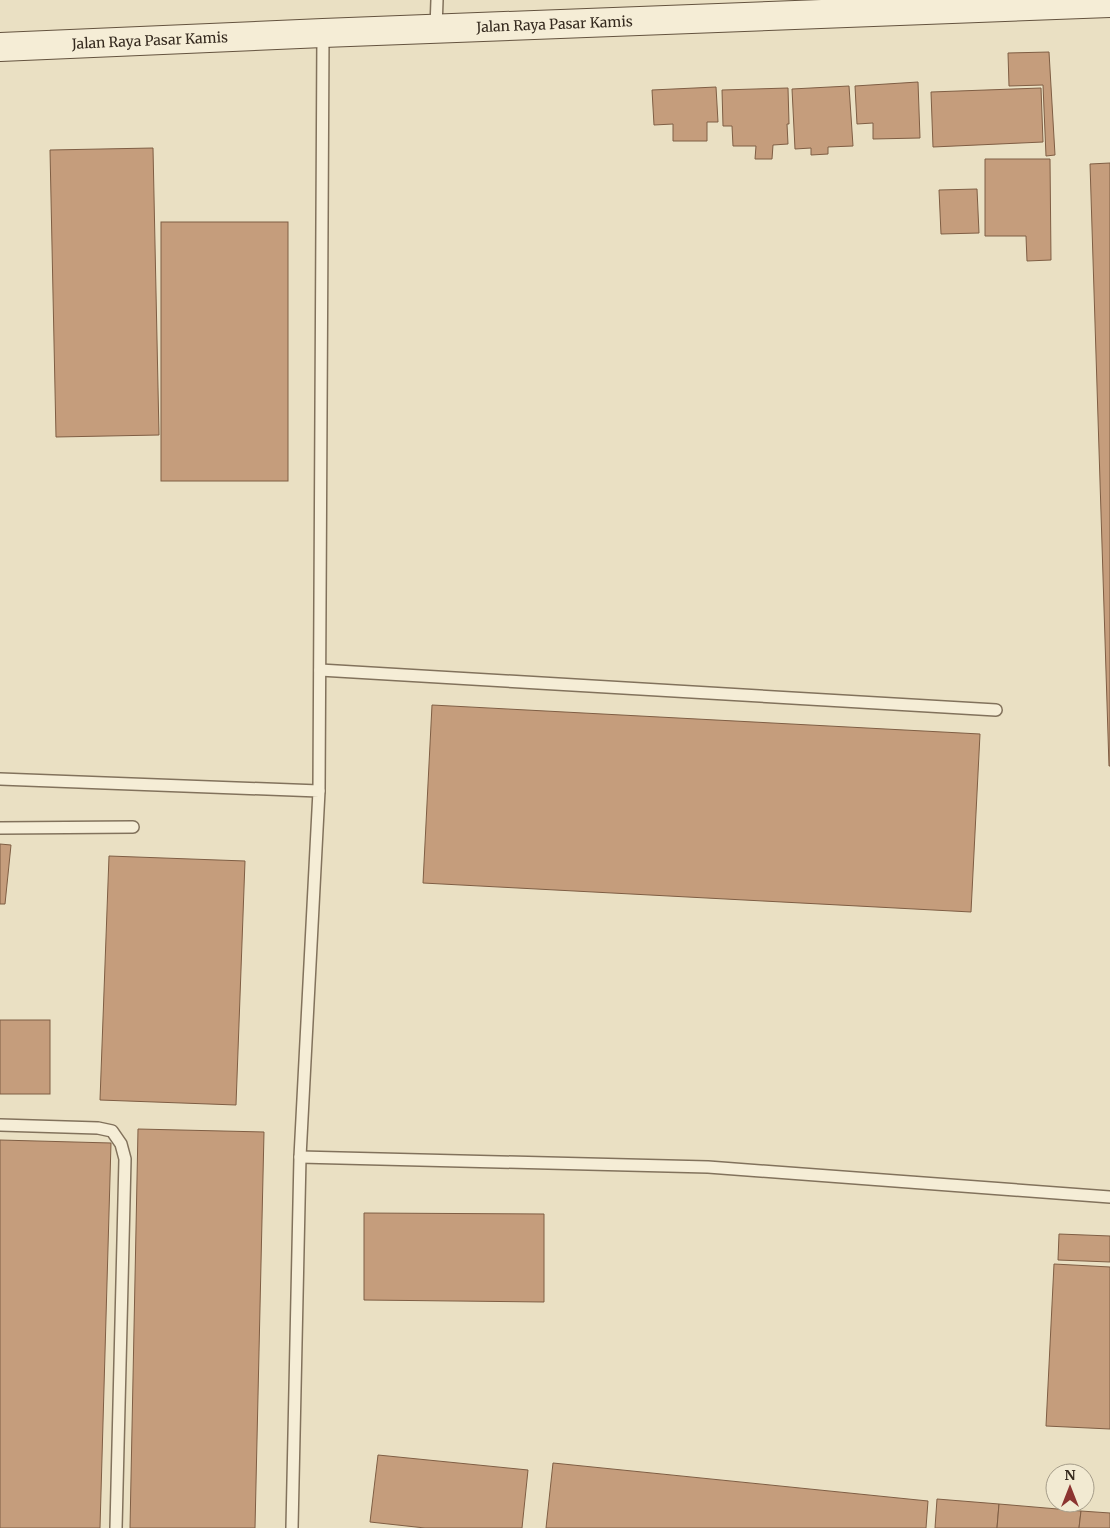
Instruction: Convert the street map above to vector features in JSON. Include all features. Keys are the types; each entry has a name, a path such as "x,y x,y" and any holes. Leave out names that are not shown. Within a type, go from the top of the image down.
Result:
{"main road":[{"name":"Jalan Raya Pasar Kamis","path":"0,47 436,28 1110,3"}],"lane":[{"path":"436,28 437,0"},
{"path":"292,1528 300,1157 319,792 323,33"},
{"path":"320,670 996,710"},
{"path":"0,779 319,792"},
{"path":"0,828 133,827"},
{"path":"0,1125 98,1128 112,1131 121,1144 125,1159 116,1528"},
{"path":"300,1157 708,1166 1110,1197"}],"building":[{"path":"1049,52 1055,155 1046,156 1043,85 1009,86 1008,53"},
{"path":"918,82 920,138 873,139 873,123 857,124 855,86"},
{"path":"849,86 853,146 828,147 828,154 811,155 811,148 795,149 792,89"},
{"path":"716,87 718,122 707,122 707,141 673,141 673,124 654,125 652,90"},
{"path":"788,88 788,144 773,145 772,159 755,159 756,146 733,146 732,126 723,126 722,90"},
{"path":"1041,88 1043,142 933,147 931,92"},
{"path":"153,148 159,435 56,437 50,150"},
{"path":"985,159 1050,159 1051,260 1027,261 1026,236 985,236"},
{"path":"1110,163 1110,766 1109,766 1090,164"},
{"path":"977,189 979,233 941,234 939,190"},
{"path":"161,222 288,222 288,481 161,481"},
{"path":"432,705 980,734 971,912 423,883"},
{"path":"0,844 11,845 5,904 0,904"},
{"path":"109,856 245,861 236,1105 100,1100"},
{"path":"0,1020 50,1020 50,1094 0,1094"},
{"path":"138,1129 264,1132 255,1528 130,1528"},
{"path":"0,1140 111,1143 100,1528 0,1528"},
{"path":"364,1213 544,1214 544,1302 364,1300"},
{"path":"1059,1234 1110,1236 1110,1262 1058,1260"},
{"path":"1054,1264 1110,1267 1110,1429 1046,1426"},
{"path":"378,1455 528,1470 522,1528 425,1528 370,1522"},
{"path":"553,1463 928,1501 926,1528 546,1528"},
{"path":"937,1499 999,1504 997,1528 935,1528"},
{"path":"999,1504 1045,1508 1045,1513 1081,1513 1079,1528 997,1528"},
{"path":"1081,1513 1110,1513 1110,1528 1079,1528"}]}
